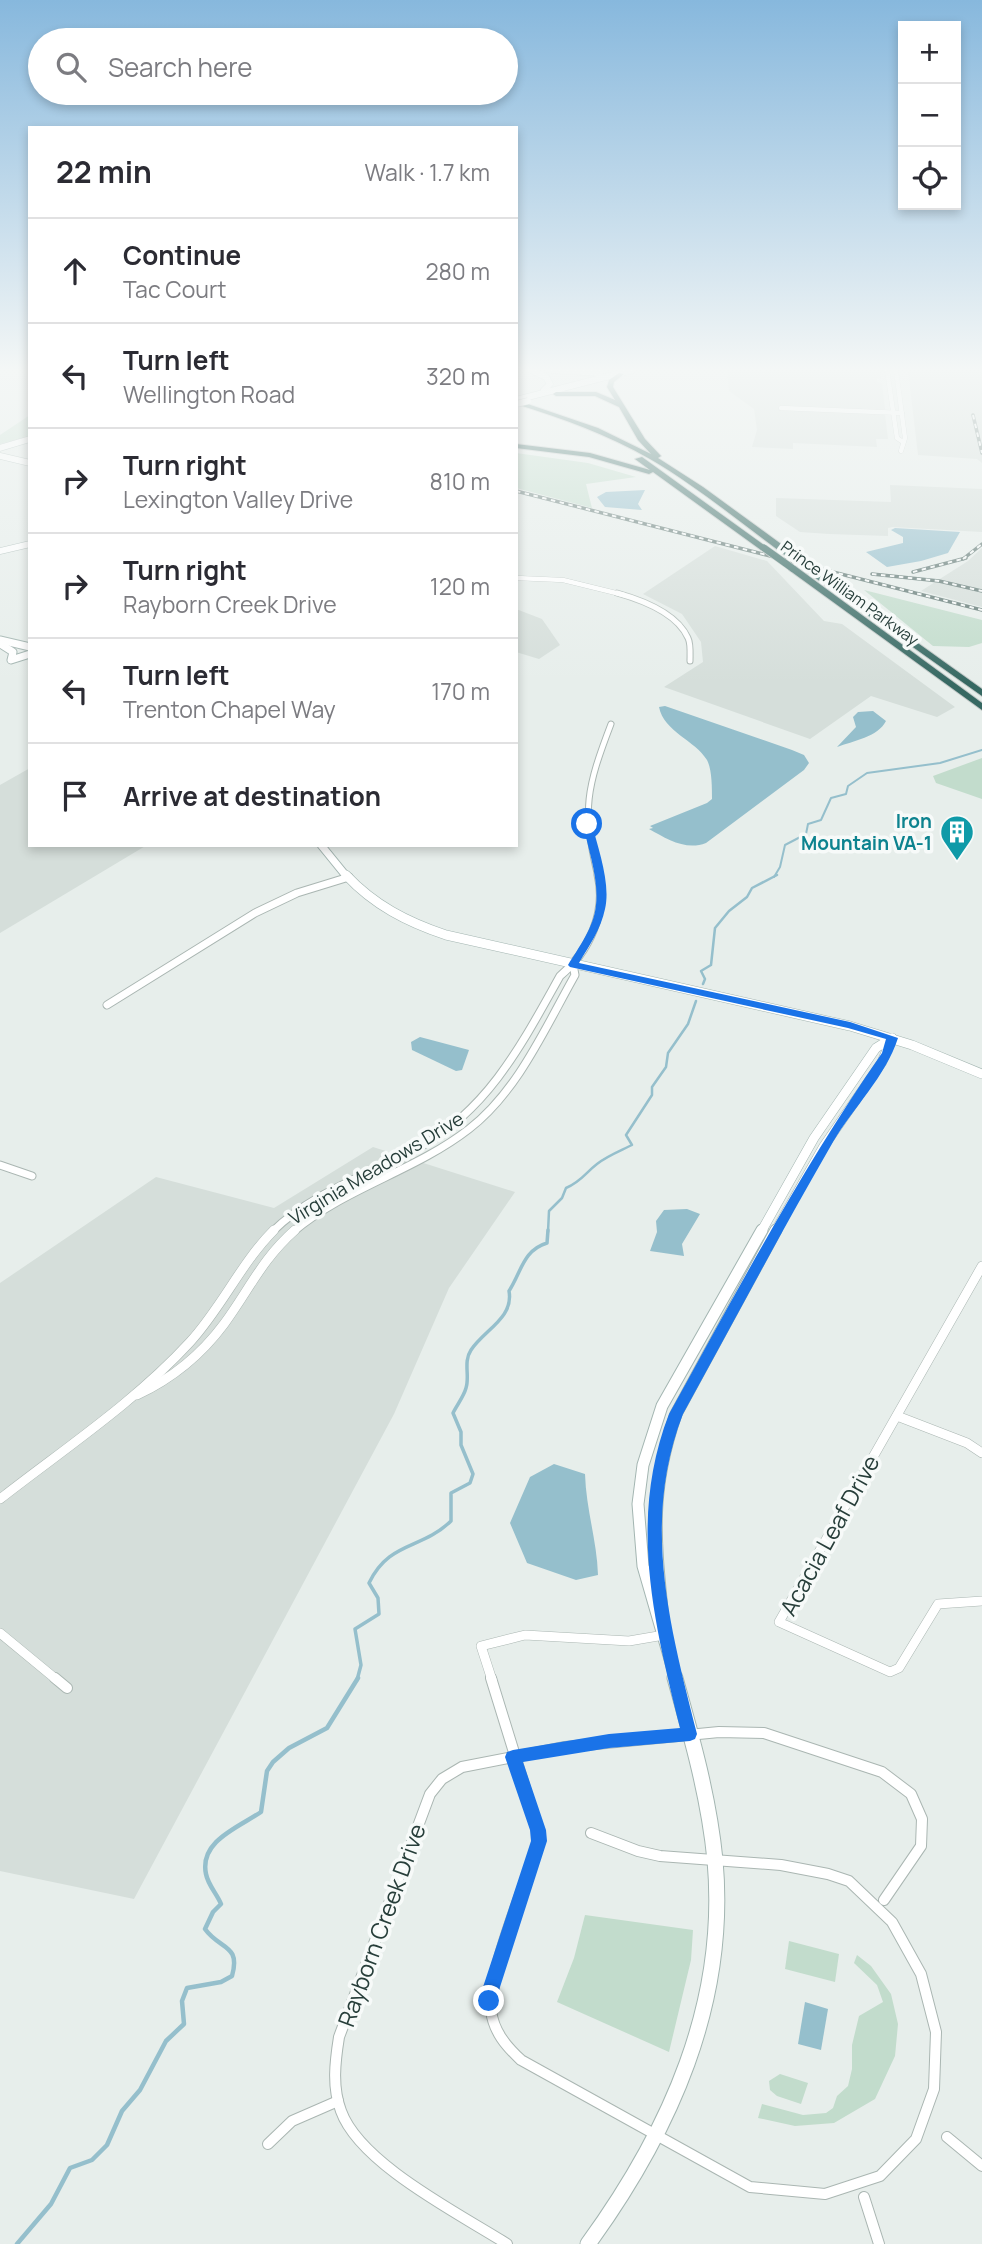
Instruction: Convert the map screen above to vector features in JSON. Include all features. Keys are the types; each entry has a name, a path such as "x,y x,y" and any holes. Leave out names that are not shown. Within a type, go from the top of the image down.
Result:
{"highway":[{"path":"652,475 685,490"},
{"name":"Prince William Parkway","path":"661,475 982,707"},
{"name":"Prince William Parkway","path":"679,475 982,694"}],"street":[{"path":"0,549 28,543"},
{"path":"518,578 561,579 648,604 671,617 683,628 692,648 690,661"},
{"path":"1,643 13,652 11,660 28,652"},
{"path":"1,643 28,650"},
{"path":"573,965 595,928 601,907 601,887 588,836 588,804 593,773 611,724"},
{"path":"323,847 349,877 380,905 423,928 475,943 850,1026 892,1038 982,1074"},
{"path":"107,1005 255,913 298,893 349,877"},
{"name":"Virginia Meadows Drive","path":"0,1499 133,1396 203,1327 239,1270 279,1226 325,1194 441,1134 474,1109 492,1088 560,976 573,965 575,975 514,1078 489,1110 447,1143 331,1204 303,1222 260,1265 230,1315 204,1346 166,1380 133,1396"},
{"path":"588,2244 633,2180 658,2136 685,2074 707,1997 716,1929 715,1862 690,1734 643,1566 639,1541 637,1494 645,1450 653,1428 689,1359 784,1189 855,1077 876,1048 892,1038"},
{"path":"664,1635 654,1549 656,1485 672,1426 797,1194 836,1127 887,1053 892,1038"},
{"path":"0,1165 32,1176"},
{"path":"784,1189 797,1194"},
{"name":"Acacia Leaf Drive","path":"982,1266 779,1622 890,1672 899,1668 938,1604 982,1601"},
{"path":"689,1359 703,1365"},
{"path":"897,1416 967,1443 982,1453"},
{"path":"0,1633 67,1688"},
{"path":"664,1635 620,1641 525,1635 481,1646 513,1757 538,1830 539,1841 491,1987 489,2001 493,2026 505,2045 521,2060 750,2187 772,2195 812,2203 860,2198 879,2244"},
{"name":"Rayborn Creek Drive","path":"507,2244 369,2155 347,2125 338,2101 334,2073 339,2037 375,1936 430,1794 442,1779 462,1767 609,1741 690,1734 764,1733 882,1772 903,1786 917,1805 923,1833 919,1853 884,1900"},
{"path":"591,1833 638,1851 715,1862 812,1869 846,1879 884,1900 907,1919"},
{"path":"268,2144 292,2121 338,2101"},
{"path":"946,2137 982,2166"}],"shaded area":[{"path":"890,485 982,489 982,532 893,527 888,528 888,536 800,532 776,516 776,498 891,502"},
{"path":"715,546 767,561 824,621 842,624 955,707 937,717 871,696 810,739 664,687 703,662 701,642 682,614 643,594"},
{"path":"982,548 982,607 921,591 968,561"},
{"path":"518,610 542,619 560,645 539,659 518,653"},
{"path":"28,769 28,847 144,847 0,933 0,785"},
{"path":"373,1147 515,1192 449,1288 394,1414 134,1899 0,1871 0,1283 156,1177 274,1208"}],"green space":[{"path":"518,475 628,475 636,477 586,484 592,508 518,489"},
{"path":"864,590 982,620 982,643 969,647 933,646"},
{"path":"982,758 982,799 936,783 933,776"},
{"path":"585,1915 693,1930 691,1960 669,2052 557,2002 574,1958"},
{"path":"789,1941 839,1954 835,1982 785,1969"},
{"path":"857,1955 871,1966 891,1994 898,2024 895,2056 875,2099 834,2123 795,2126 758,2118 762,2104 803,2115 826,2113 833,2108 837,2096 848,2086 852,2069 852,2045 859,2016 883,2002 877,1985 854,1963"},
{"path":"780,2074 808,2083 801,2104 777,2096 770,2090 769,2081"}],"water":[{"path":"645,490 638,504 642,510 605,507 597,497 606,492"},
{"path":"895,528 960,532 948,553 887,567 866,552 903,543 903,537 891,530"},
{"path":"665,706 792,750 804,755 809,763 804,770 706,843 691,846 677,843 649,829 653,828 650,826 707,803 712,799 711,779 709,764 702,753 662,716 659,707"},
{"path":"873,711 886,721 877,731 837,747 856,727 853,717 858,712"},
{"path":"420,1037 469,1050 462,1070 456,1071 412,1050 411,1042"},
{"path":"687,1209 700,1214 682,1244 684,1256 650,1251 657,1232 656,1221 664,1210"},
{"path":"554,1464 585,1474 598,1575 576,1580 527,1563 510,1523 530,1477"},
{"path":"805,2002 828,2009 821,2050 798,2044"}],"waterway":[{"path":"774,876 780,867 785,845 806,834 808,824 821,820 831,798 846,794 848,786 867,773 940,763 982,750"},
{"path":"703,984 705,979 701,971 711,965 715,928 729,911 747,897 752,888 774,876"},
{"path":"548,1232 549,1211 562,1198 566,1188 601,1161 632,1145 626,1135 652,1095 652,1087 666,1067 668,1053 688,1024 696,1001"},
{"path":"357,1679 361,1665 355,1629 379,1614 378,1598 369,1583 377,1569 396,1553 428,1537 451,1521 451,1493 470,1483 473,1474 461,1445 461,1432 453,1413 466,1388 469,1355 503,1316 507,1309 509,1291 528,1257 539,1246 547,1243 548,1230"},
{"path":"17,2244 51,2204 70,2168 92,2160 107,2145 122,2111 140,2090 166,2041 184,2024 182,2001 187,1988 221,1982 232,1976 234,1958 228,1948 205,1929 213,1912 221,1904 206,1874 205,1862 209,1852 223,1836 261,1812 267,1771 273,1762 289,1748 327,1728 357,1679"}],"railway":[{"path":"518,492 982,610"},
{"path":"963,559 982,544"},
{"path":"913,572 963,559"},
{"path":"872,574 939,581 982,591"}],"place":[{"name":"Iron Mountain VA-1","path":"957,862"}],"route":[{"path":"489,2001 491,1987 539,1841 538,1830 513,1757 609,1741 690,1734 664,1635 654,1549 656,1485 667,1437 676,1414 824,1146 887,1053 892,1038 850,1026 573,965 595,928 601,907 601,887 587,824"}]}
